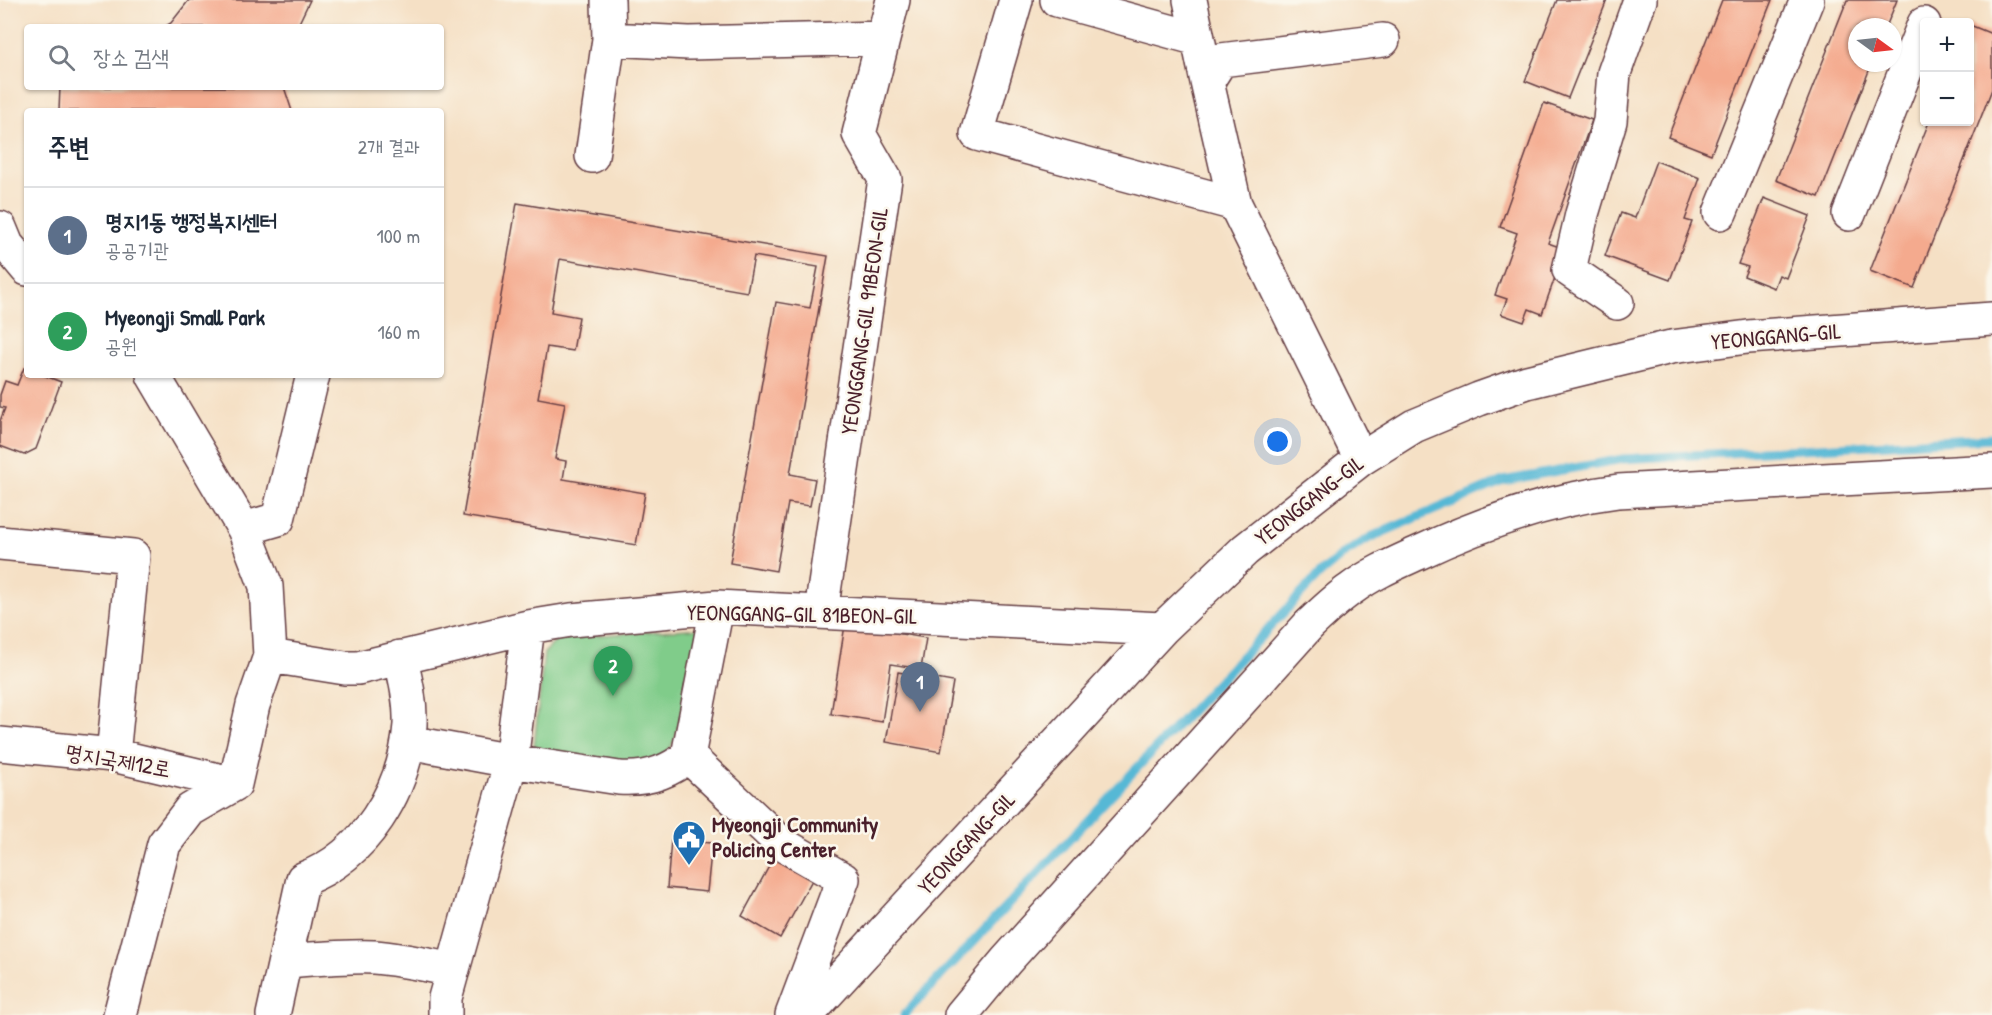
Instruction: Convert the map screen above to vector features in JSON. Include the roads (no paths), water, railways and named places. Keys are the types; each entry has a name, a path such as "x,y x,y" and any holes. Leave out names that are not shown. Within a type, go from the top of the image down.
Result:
{"street":[{"path":"591,156 609,39 608,0"},
{"name":"YEONGGANG-GIL 91BEON-GIL","path":"821,612 885,179 859,134 893,0"},
{"path":"1016,0 977,134 1235,204"},
{"path":"1057,0 1198,39"},
{"path":"1190,0 1235,204 1361,459"},
{"path":"1617,303 1569,270 1582,214 1610,121 1614,73 1640,0"},
{"path":"1720,213 1807,0"},
{"path":"1927,18 1934,0"},
{"path":"1849,214 1920,36"},
{"path":"609,39 689,43 884,39"},
{"path":"1207,82 1221,60 1383,40"},
{"path":"0,228 8,245 24,265"},
{"name":"YEONGGANG-GIL","path":"807,1015 1162,629 1245,550 1361,459 1414,426 1527,382 1671,347 1748,337 1990,314"},
{"path":"120,1015 164,844 190,810 235,784 253,705 270,656 266,586 244,529 155,378"},
{"path":"244,529 278,519 312,378"},
{"path":"960,1015 1309,625 1351,588 1377,572 1441,542 1495,521 1540,506 1583,496 1618,491 1986,478"},
{"path":"0,543 133,556 113,755"},
{"path":"408,742 511,761 635,779 650,777 669,770 688,756 717,607"},
{"name":"YEONGGANG-GIL 81BEON-GIL","path":"270,656 351,668 372,666 400,657 528,627 717,607 1162,629"},
{"path":"444,1015 445,998 511,761 528,627"},
{"path":"273,1015 303,879 316,875 358,845 385,807 395,785 408,742 409,701 400,657"},
{"name":"명지국제12로","path":"0,744 113,755 235,784"},
{"path":"688,756 782,844 843,879 792,1015"},
{"path":"285,962 373,957 453,970"}],"waterway":[{"path":"904,1015 1320,574 1345,553 1371,537 1503,481 1623,459 1992,438"}],"place":[{"name":"Myeongji Small Park","path":"613,696"},
{"name":"명지1동 행정복지센터","path":"920,712"},
{"name":"Myeongji Community Policing Center","path":"689,866"}]}
